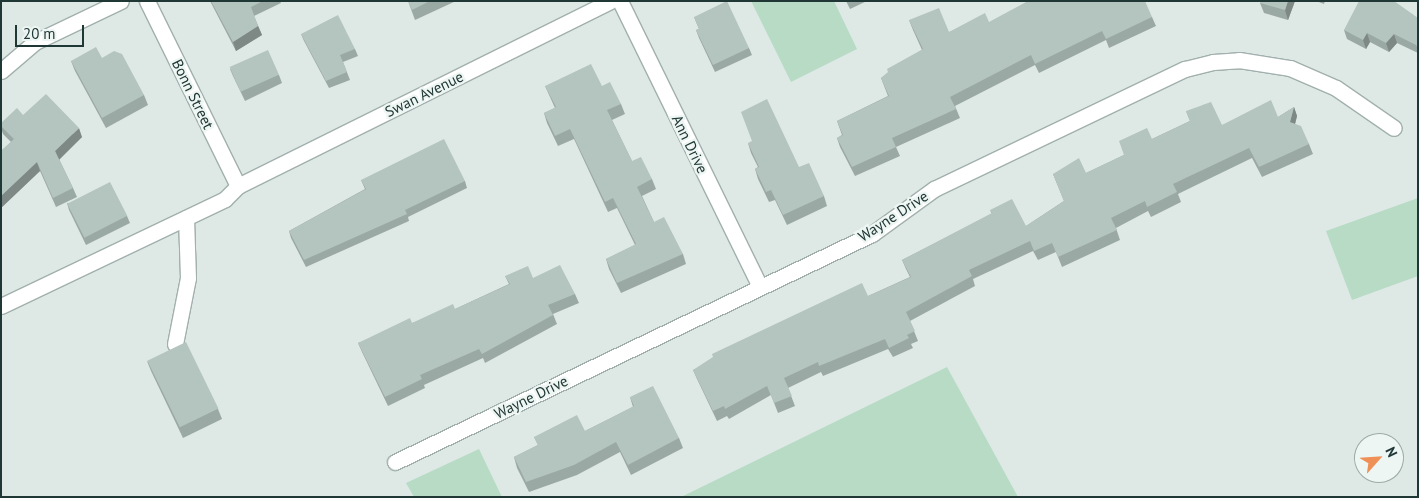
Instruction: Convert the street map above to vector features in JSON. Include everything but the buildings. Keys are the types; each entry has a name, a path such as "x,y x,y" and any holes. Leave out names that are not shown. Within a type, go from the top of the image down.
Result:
{"street":[{"path":"1,72 35,42 121,1"},
{"name":"Bonn Street","path":"147,1 238,186"},
{"name":"Swan Avenue","path":"1,306 225,200 238,186 610,1"},
{"name":"Ann Drive","path":"620,1 760,287"},
{"name":"Wayne Drive","path":"395,462 872,234 934,189 1148,85 1212,62 1267,62 1290,68 1336,88 1394,128"},
{"path":"176,344 188,278 186,218"}],"green space":[{"path":"751,1 834,1 857,49 791,82"},
{"path":"1418,198 1418,276 1352,300 1326,231"},
{"path":"947,367 1018,497 681,497"},
{"path":"479,449 502,497 414,497 406,483"}]}
